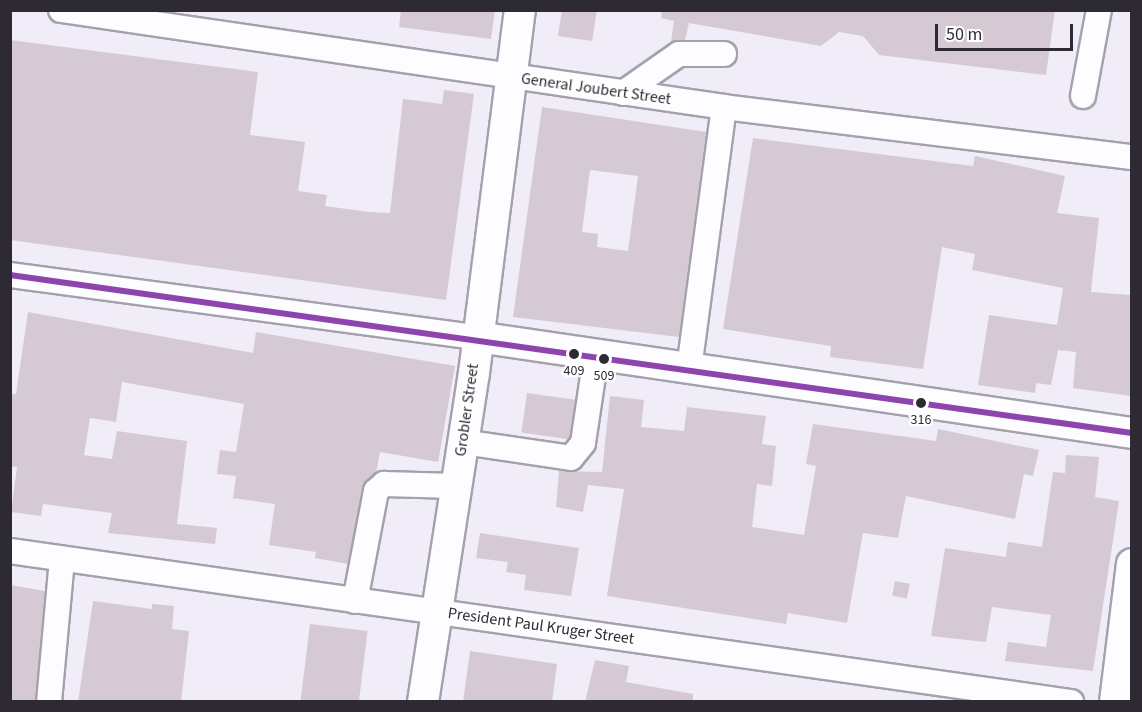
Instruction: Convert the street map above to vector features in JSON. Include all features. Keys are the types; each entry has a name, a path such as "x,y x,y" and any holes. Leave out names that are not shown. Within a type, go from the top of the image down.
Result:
{"main road":[{"name":"Grobler Street","path":"423,702 435,612 463,442 520,10"},
{"path":"477,337 1131,433"},
{"path":"1115,702 1126,654 1131,564"}],"street":[{"name":"General Joubert Street","path":"61,10 724,107 1131,157"},
{"path":"1083,96 1099,10"},
{"path":"623,93 680,54 724,54"},
{"path":"689,369 724,107"},
{"path":"10,275 477,337"},
{"path":"463,442 571,458 583,443 596,356"},
{"path":"355,602 376,491 384,484 456,486"},
{"name":"President Paul Kruger Street","path":"10,551 355,602 1071,702"},
{"path":"49,702 62,559"}],"building":[{"path":"401,10 495,10 491,39 399,27"},
{"path":"562,10 597,10 592,41 558,36"},
{"path":"662,10 1055,10 1046,75 879,55 863,36 839,32 821,46 689,23 685,40 671,42 674,21 661,18"},
{"path":"10,40 258,72 250,135 305,142 298,191 327,195 325,206 369,212 390,213 403,99 442,104 444,90 474,94 446,300 10,240"},
{"path":"542,107 706,132 679,337 513,317","holes":["590,170 638,176 628,251 597,247 598,234 582,232"]},
{"path":"753,138 973,166 975,156 1065,176 1057,213 1099,218 1091,292 1131,295 1131,396 1073,388 1076,352 1058,350 1051,385 1036,383 1035,393 978,385 989,315 1057,325 1063,288 972,270 975,254 942,247 923,369 830,357 831,346 723,329"},
{"path":"28,312 253,353 256,332 455,366 438,462 380,452 376,473 362,488 348,564 315,558 316,552 269,545 275,504 233,498 236,476 217,474 220,450 236,452 244,404 122,382 116,422 90,418 84,455 112,459 117,431 187,441 177,524 217,528 215,544 108,533 112,513 43,504 41,516 11,512 17,467 10,466 10,394 16,394"},
{"path":"527,393 576,400 570,439 521,433"},
{"path":"610,396 644,400 641,427 684,431 687,407 766,416 762,444 776,446 772,486 757,484 752,527 804,535 816,466 806,464 813,424 936,441 938,429 1039,450 1033,476 1024,474 1015,519 906,496 898,538 863,533 847,623 788,613 786,624 607,596 624,489 588,485 583,512 556,507 559,471 602,472"},
{"path":"1066,455 1099,457 1095,497 1119,501 1093,671 1005,661 1008,642 1046,647 1051,615 992,607 986,642 931,636 945,548 1006,557 1008,542 1042,547 1053,472 1065,473"},
{"path":"480,533 579,548 571,596 524,590 526,575 506,572 508,562 476,558"},
{"path":"895,581 910,584 907,599 892,596"},
{"path":"10,585 45,591 35,702 10,702"},
{"path":"93,601 152,609 152,604 174,606 172,629 189,631 181,702 78,702"},
{"path":"310,624 368,631 359,702 300,702"},
{"path":"470,651 557,664 552,702 463,702"},
{"path":"595,660 629,666 626,682 693,694 693,702 585,702"}],"transit line":[{"path":"10,275 1132,433"}],"place":[{"name":"409","path":"574,354"},
{"name":"509","path":"604,359"},
{"name":"316","path":"921,403"}]}
